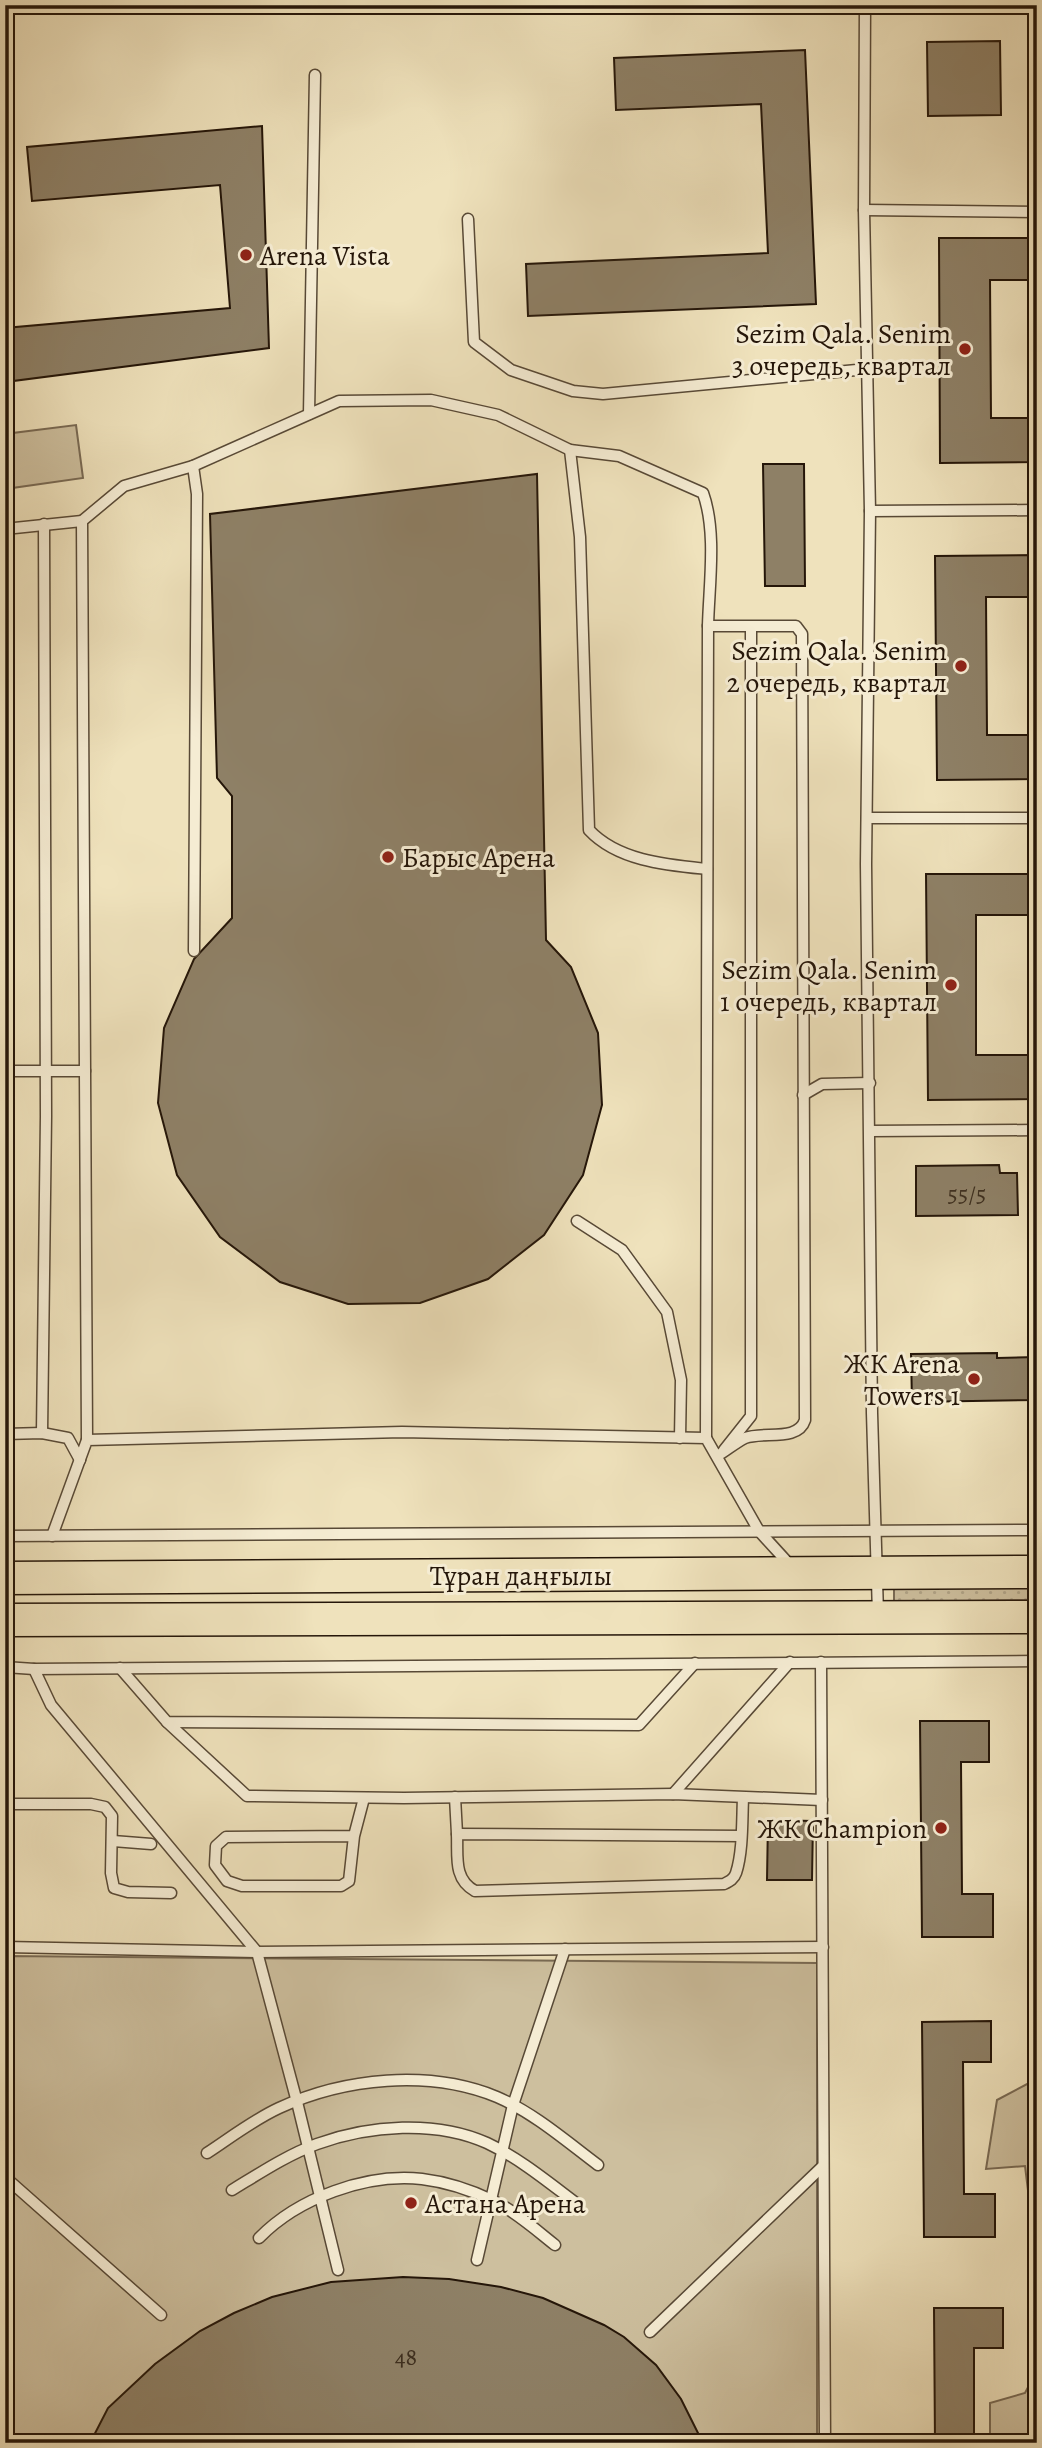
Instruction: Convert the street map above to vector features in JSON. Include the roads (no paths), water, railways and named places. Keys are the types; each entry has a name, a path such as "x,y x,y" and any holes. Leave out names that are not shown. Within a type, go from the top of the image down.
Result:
{"main road":[{"name":"Тұран даңғылы","path":"5,1578 1037,1572"},
{"name":"Тұран даңғылы","path":"5,1620 1037,1617"}],"lane":[{"path":"864,5 864,211 870,511 866,864 872,1413 878,1617"},
{"path":"309,414 315,75"},
{"path":"864,211 1037,212"},
{"path":"468,219 474,342 511,370 573,391 603,394 867,369"},
{"path":"5,529 82,521 124,486 193,466 340,401 431,400 498,415 570,450 620,456 704,493 710,530 706,1438 719,1454 759,1531 798,1573"},
{"path":"570,450 580,537 589,830 600,841 653,863 707,869"},
{"path":"193,466 197,494 194,951"},
{"path":"870,511 1037,510"},
{"path":"52,1536 87,1440 82,521"},
{"path":"42,1433 46,1069 44,524"},
{"path":"708,626 796,626 802,634 805,1420 797,1432 744,1438 719,1454"},
{"path":"719,1454 751,1416 751,627"},
{"path":"867,818 1037,818"},
{"path":"5,1071 85,1071"},
{"path":"803,1095 828,1083 870,1083"},
{"path":"870,1131 1037,1130"},
{"path":"577,1221 622,1250 667,1312 681,1380 680,1438"},
{"path":"87,1440 402,1432 706,1438"},
{"path":"5,1434 42,1433 68,1437 80,1460"},
{"path":"5,1536 1037,1530"},
{"path":"5,1667 34,1669 1037,1661"},
{"path":"673,1794 790,1662"},
{"path":"821,1662 825,2443"},
{"path":"167,1721 639,1725 695,1663"},
{"path":"120,1668 167,1721 247,1796 364,1798 673,1794 822,1800"},
{"path":"34,1669 51,1704 257,1952 338,2270"},
{"path":"455,1797 459,1876 465,1885 475,1891 724,1884 732,1880 737,1872 743,1798"},
{"path":"354,1836 226,1837 216,1846 215,1865 227,1881 242,1886 341,1886 349,1881 354,1836 364,1798"},
{"path":"5,1804 92,1804 105,1807 112,1816 111,1873 114,1888 128,1892 171,1893"},
{"path":"457,1834 741,1836"},
{"path":"113,1841 151,1844"},
{"path":"5,1947 257,1952 823,1947"},
{"path":"477,2260 513,2105 565,1949"},
{"path":"207,2153 259,2119 297,2102 354,2085 424,2080 477,2090 513,2105 598,2165"},
{"path":"232,2190 284,2158 308,2148 361,2132 423,2128 468,2137 502,2151 576,2203"},
{"path":"650,2332 823,2166"},
{"path":"5,2177 161,2315"},
{"path":"259,2238 283,2218 321,2197 372,2181 419,2179 451,2185 490,2199 505,2207 555,2245"}],"place":[{"name":"Arena Vista","path":"246,255"},
{"name":"Sezim Qala. Senim 3 очередь, квартал","path":"965,349"},
{"name":"Sezim Qala. Senim 2 очередь, квартал","path":"961,666"},
{"name":"Барыс Арена","path":"388,857"},
{"name":"Sezim Qala. Senim 1 очередь, квартал","path":"951,985"},
{"name":"ЖК Arena Towers 1","path":"974,1379"},
{"name":"ЖК Champion","path":"941,1828"},
{"name":"Астана Арена","path":"411,2203"}]}
